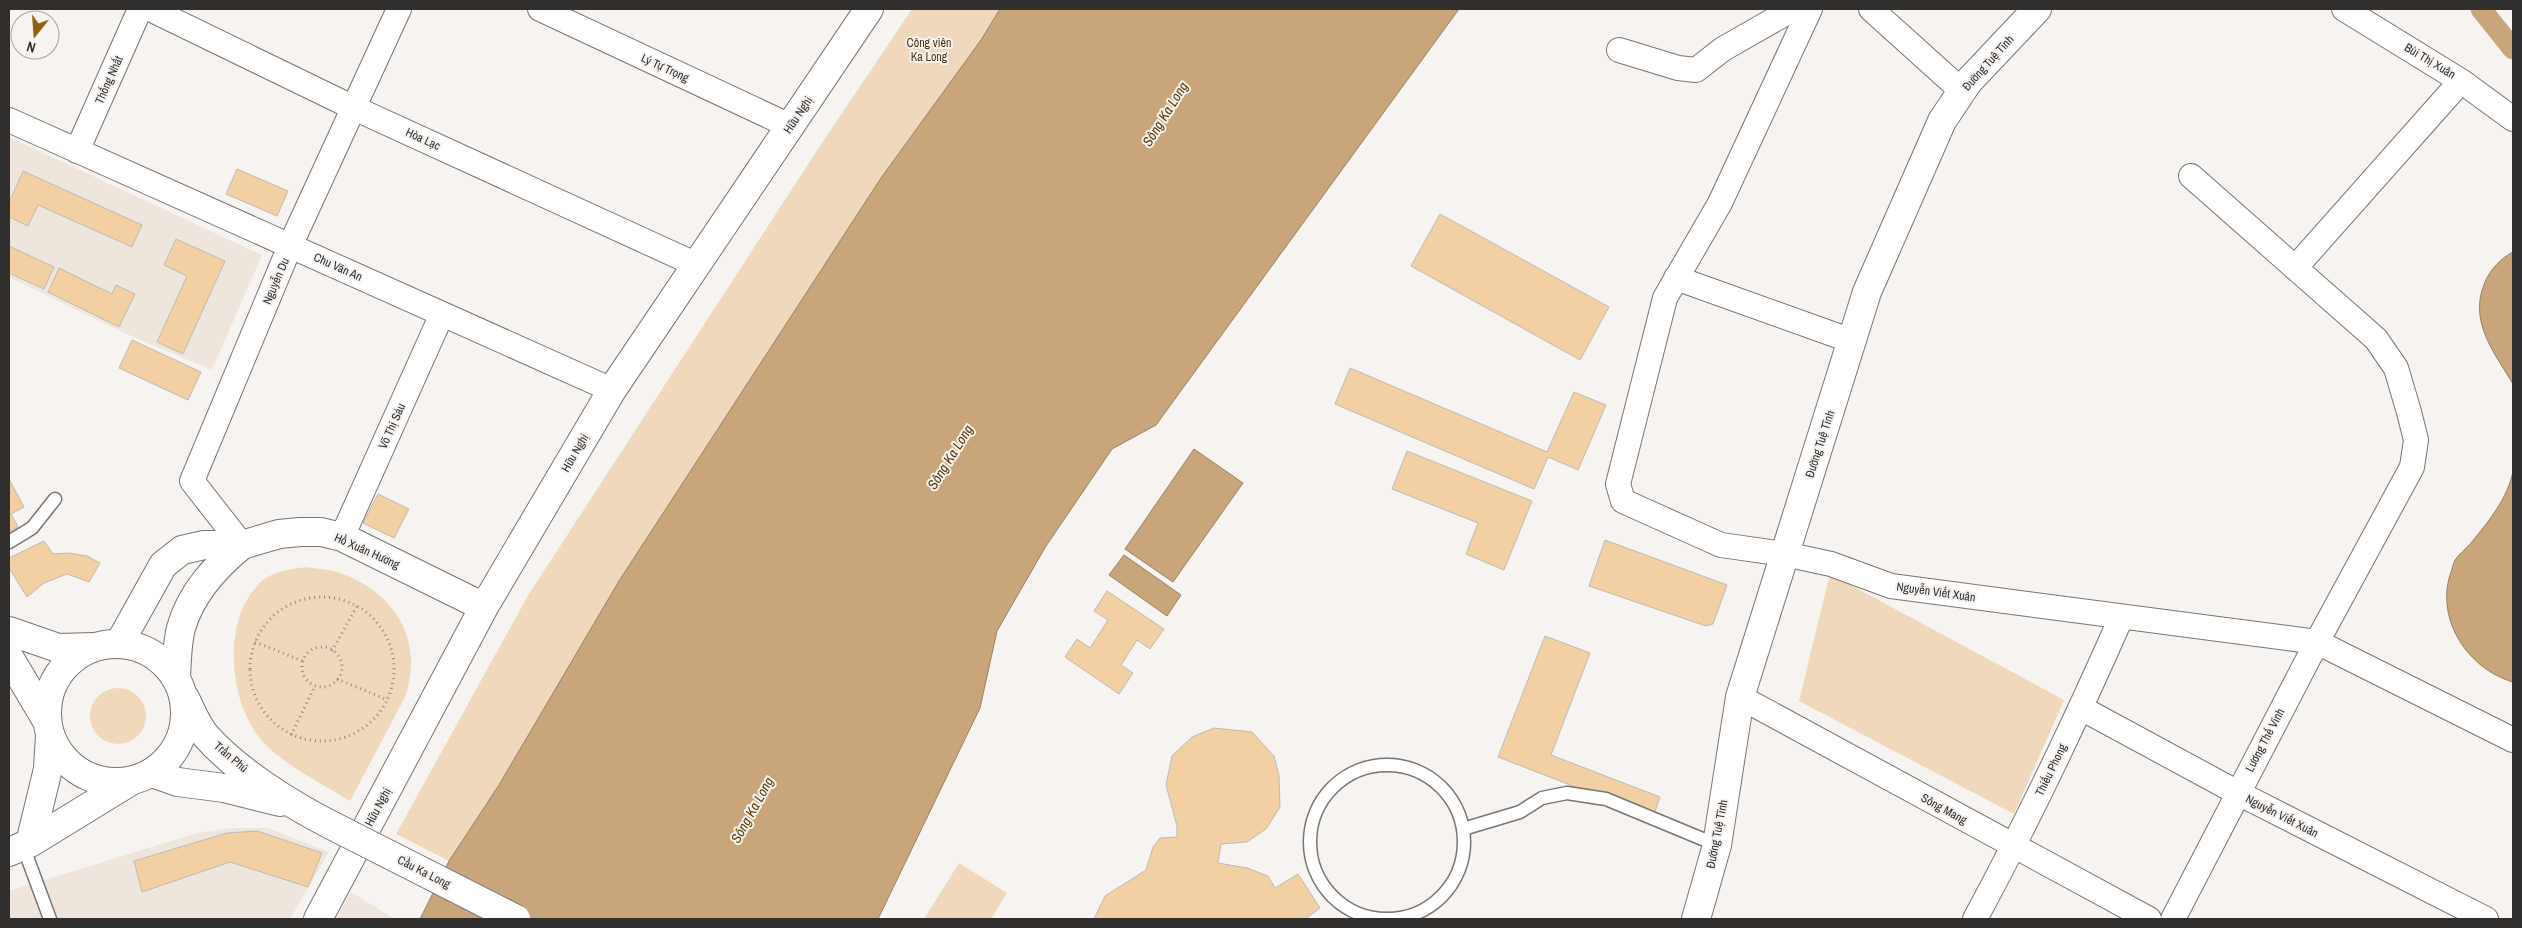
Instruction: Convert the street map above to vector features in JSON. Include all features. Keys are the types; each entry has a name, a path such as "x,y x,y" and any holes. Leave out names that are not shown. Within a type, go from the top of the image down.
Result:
{"street":[{"name":"Thống Nhất","path":"77,151 140,9"},
{"name":"Hòa Lạc","path":"150,9 354,108 697,265"},
{"name":"Nguyễn Du","path":"242,545 192,481 290,246 399,9"},
{"name":"Lý Tự Trọng","path":"540,9 790,126"},
{"name":"Hữu Nghị","path":"318,919 484,607 612,390 869,9"},
{"path":"1619,50 1678,68 1696,70 1723,49 1793,9"},
{"name":"Nguyễn Viết Xuân","path":"1810,9 1720,203 1665,298 1618,484 1623,501 1721,545 1785,554 1831,564 1891,586 2121,618 2317,642 2513,740"},
{"path":"1871,9 1962,91"},
{"name":"Đường Tuệ Tĩnh","path":"1696,919 1718,845 1740,697 1868,292 1942,121 1962,91 2037,9"},
{"name":"Bùi Thị Xuân","path":"2344,9 2461,81 2513,119"},
{"path":"2295,268 2461,81"},
{"name":"Chu Văn An","path":"9,120 612,390"},
{"name":"Lương Thế Vinh","path":"2173,919 2317,642 2412,467 2416,440 2396,368 2376,339 2191,176"},
{"path":"1676,278 1852,342"},
{"name":"Võ Thị Sáu","path":"342,537 442,314"},
{"name":"Hồ Xuân Hương","path":"242,545 279,534 300,532 321,532 342,537 484,607"},
{"path":"21,847 48,769 48,698 58,676 74,658 107,646 163,565 182,550 197,546 242,545"},
{"path":"21,847 169,759 181,740 186,717 180,686 181,627 207,577 242,545"},
{"name":"Thiếu Phong","path":"1975,919 2014,847 2081,708 2121,618"},
{"path":"9,631 58,648 107,646 141,649 161,660 180,686"},
{"path":"9,657 49,728 59,753 74,768 91,778 111,782 141,777"},
{"name":"Trần Phú","path":"180,686 205,735 235,762 294,806"},
{"name":"Sông Mang","path":"1740,697 2149,919"},
{"name":"Nguyễn Viết Xuân","path":"2081,708 2238,793 2486,919"},
{"name":"Trần Phú","path":"141,777 224,788 294,806 332,824"},
{"name":"Cầu Ka Long","path":"332,824 516,919"}],"lane":[{"path":"9,542 32,528 55,499"},
{"path":"1377,765 1400,765 1423,773 1442,787 1456,806 1463,829 1464,854 1456,878 1441,898 1420,912 1397,919 1372,918 1348,909 1329,894 1315,873 1309,848 1310,825 1319,803 1329,790 1334,784 1354,771 1377,765"},
{"path":"1463,829 1520,812 1542,798 1567,793 1606,799 1718,845"},
{"path":"21,847 50,919"}],"path":[{"path":"320,597 339,599 357,606 378,623 391,647 395,665 394,683 388,700 378,716 364,729 347,738 328,742 309,741 291,735 268,717 253,692 249,673 251,654 255,642 268,620 283,608 300,600 320,597"},
{"path":"332,651 357,606"},
{"path":"255,642 303,661"},
{"path":"316,648 323,648 332,651 339,658 341,671 337,679 329,686 316,686 305,679 303,661 311,651 316,648"},
{"path":"337,679 388,700"},
{"path":"291,735 316,686"}],"shaded area":[{"path":"9,137 262,255 212,370 122,332 9,277"},
{"path":"233,828 268,828 329,852 290,919 9,919 9,891 197,833"},
{"path":"351,892 395,919 336,919"}],"green space":[{"name":"Công viên Ka Long","path":"912,9 1000,9 981,40 881,178 619,581 499,785 449,861 396,834 529,594 818,149"},
{"path":"307,567 337,572 357,580 374,591 389,604 400,620 407,637 411,656 410,676 405,697 350,801 294,767 264,743 252,727 243,708 237,687 234,642 238,621 246,601 263,580 287,570"},
{"path":"1830,574 2064,700 2014,814 1799,701"},
{"path":"112,688 124,688 134,692 142,700 146,716 142,732 134,740 124,744 112,744 102,740 94,732 90,722 90,710 94,700 102,692"},
{"path":"959,863 1007,893 991,919 924,919"}],"water":[{"name":"Sông Ka Long","path":"1000,9 1459,9 1156,425 1112,449 1046,546 997,631 980,708 878,919 420,919 449,861 499,785 619,581 881,178 981,40"},
{"path":"2513,252 2513,384 2491,348 2481,323 2480,310 2481,296 2487,278 2500,261"},
{"path":"1194,449 1243,483 1173,582 1125,549"},
{"path":"2513,471 2513,682 2497,676 2482,666 2459,641 2448,609 2447,592 2455,560 2484,527 2502,500"},
{"path":"1124,555 1181,595 1167,616 1109,575"}],"building":[{"path":"237,169 288,191 277,216 226,194"},
{"path":"23,171 142,225 132,247 38,205 28,226 9,217 9,203"},
{"path":"1440,214 1609,307 1580,360 1411,266"},
{"path":"176,239 225,261 183,354 157,342 187,276 164,265"},
{"path":"9,246 54,267 44,289 9,273"},
{"path":"59,268 112,294 116,285 135,294 119,327 48,292"},
{"path":"132,340 201,372 188,400 119,368"},
{"path":"1350,368 1547,452 1574,392 1606,405 1578,470 1548,457 1534,489 1335,404"},
{"path":"1407,451 1532,501 1504,570 1466,554 1478,523 1392,489"},
{"path":"9,479 24,507 11,514 18,527 9,532"},
{"path":"378,494 409,509 394,538 363,523"},
{"path":"1605,540 1727,585 1713,624 1706,626 1589,586"},
{"path":"44,541 53,554 68,553 87,556 100,563 89,582 67,574 44,583 27,597 9,568 9,558"},
{"path":"1107,591 1164,629 1150,649 1137,640 1121,665 1133,673 1119,694 1065,657 1077,639 1090,648 1108,620 1094,611"},
{"path":"1545,636 1590,653 1551,755 1660,797 1653,817 1498,757"},
{"path":"1214,728 1252,732 1274,756 1279,776 1280,807 1266,829 1247,842 1221,844 1218,863 1247,868 1268,876 1275,888 1298,874 1320,908 1305,919 1094,919 1105,896 1146,870 1153,847 1160,838 1177,837 1177,826 1166,785 1172,756 1192,737"},
{"path":"257,831 322,853 308,887 230,862 142,892 134,861 227,833"}],"waterway":[{"path":"2481,9 2513,49"}]}
